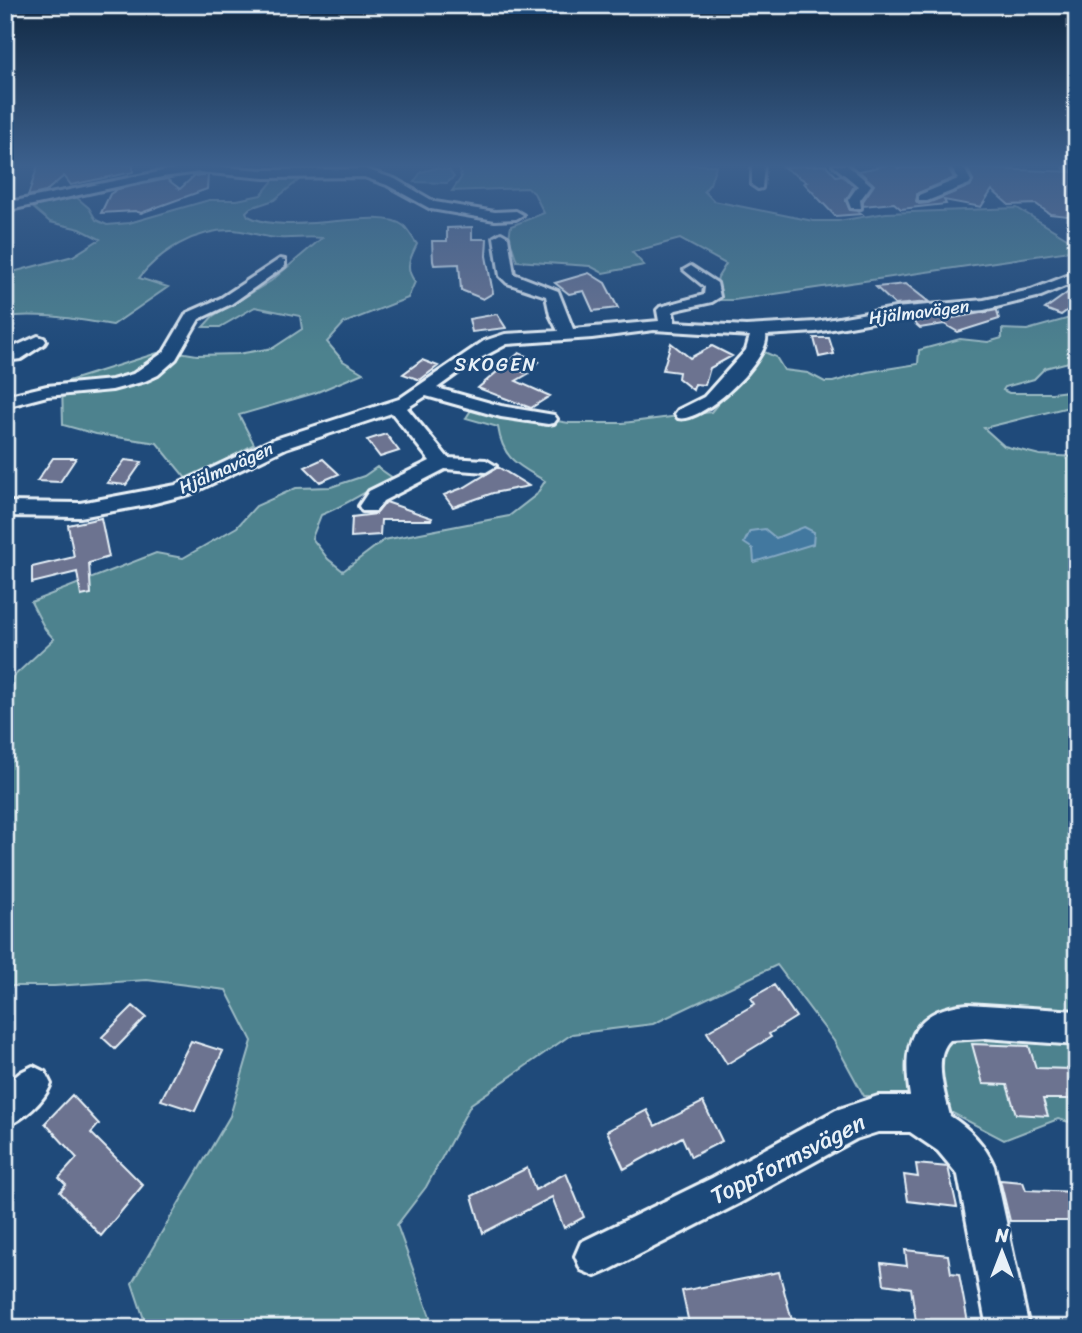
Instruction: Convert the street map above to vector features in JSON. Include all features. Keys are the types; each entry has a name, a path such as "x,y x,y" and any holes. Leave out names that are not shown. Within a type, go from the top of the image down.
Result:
{"street":[{"path":"501,237 507,276 522,285 545,288 554,293 555,305 568,335"},
{"path":"5,401 55,390 120,385 137,380 165,360 182,341 193,316 226,301 279,263"},
{"path":"668,325 665,310 704,301 712,296 712,286 691,270"},
{"name":"Hjälmavägen","path":"7,513 89,509 183,490 279,444 397,407 490,344 525,336 568,335 668,325 757,331 816,327 895,313 984,304 1036,293 1077,276"},
{"path":"684,414 710,401 754,352 760,340 757,331"},
{"path":"5,356 15,355 38,341"},
{"path":"424,389 471,405 518,416 548,419"},
{"path":"397,407 442,463"},
{"path":"369,506 376,496 442,463 486,466"},
{"path":"934,1127 925,1060 927,1043 932,1033 941,1026 968,1022 1077,1028"},
{"path":"5,1109 33,1084"},
{"name":"Toppformsvägen","path":"595,1256 725,1191 849,1123 878,1114 915,1114 951,1138 975,1166 1008,1328"}],"green space":[{"path":"72,227 405,227 417,244 409,263 415,282 408,298 344,323 327,342 343,361 363,373 315,393 239,415 254,444 188,481 157,443 96,434 63,425 62,383 167,350 197,355 238,354 273,348 302,329 300,316 255,307 220,327 203,327 213,316 271,281 322,238 273,238 231,230 192,238 157,259 139,278 168,287 113,325 45,316 5,317 5,274 73,256 100,239"},
{"path":"511,227 1049,227 1077,244 1077,250 734,300 712,300 718,277 726,264 680,239 632,252 644,265 603,273 590,266 517,261 509,237"},
{"path":"1077,316 1077,360 1045,368 1034,379 1005,387 1003,390 1009,393 1052,393 1077,390 1077,405 984,428 1004,446 1040,455 1077,457 1077,1124 1058,1119 1004,1140 920,1096 864,1096 834,1041 777,965 653,1024 572,1034 471,1104 426,1187 397,1225 433,1325 449,1328 147,1328 132,1283 230,1116 252,1041 226,990 147,980 13,986 5,989 5,711 13,677 54,639 45,629 31,602 156,553 183,558 237,527 256,506 296,488 331,487 364,476 377,467 393,478 321,515 312,538 328,559 343,571 384,540 509,516 536,495 545,481 513,460 504,447 498,427 466,418 473,407 569,423 623,423 711,412 762,351 776,357 784,370 808,373 825,382 833,382 867,372 918,364 919,350 960,339 988,342 1002,338 1002,329 1027,330"}],"water":[{"path":"804,527 814,532 813,544 754,562 753,549 744,543 750,531 765,529 776,538"}],"building":[{"path":"472,227 472,239 487,239 486,256 493,293 483,299 461,290 459,264 434,265 432,241 447,241 447,228"},
{"path":"589,273 605,283 618,308 593,311 584,291 569,294 555,283"},
{"path":"906,284 929,302 895,305 876,287"},
{"path":"1077,286 1077,303 1061,315 1045,309"},
{"path":"997,310 999,319 958,332 944,324 920,328 910,319 945,316 948,319"},
{"path":"497,314 506,328 472,332 469,319"},
{"path":"814,338 829,338 834,354 819,357"},
{"path":"671,343 690,358 712,346 732,356 710,368 705,385 695,384 693,390 678,378 679,372 663,370"},
{"path":"519,353 539,362 523,372 528,374 516,381 550,396 531,408 478,388"},
{"path":"422,360 438,366 420,380 403,374"},
{"path":"386,434 399,451 380,457 367,440"},
{"path":"53,458 76,458 60,482 37,481"},
{"path":"323,459 339,474 320,482 305,467"},
{"path":"125,460 142,462 126,485 107,483"},
{"path":"498,467 529,486 493,493 453,507 444,495 465,487"},
{"path":"386,502 432,518 381,520 380,535 351,537 352,517 376,514"},
{"path":"101,518 109,557 89,563 91,594 81,596 77,572 32,583 32,567 74,557 68,525"},
{"path":"774,985 796,1017 769,1034 771,1037 727,1064 707,1032 755,1004 751,998"},
{"path":"133,1006 146,1017 115,1049 102,1037"},
{"path":"191,1041 223,1051 195,1111 161,1100"},
{"path":"972,1044 1029,1046 1036,1068 1072,1069 1077,1083 1077,1099 1043,1099 1048,1116 1016,1114 1007,1085 983,1084"},
{"path":"72,1095 99,1124 91,1133 143,1185 101,1236 60,1192 66,1185 59,1178 77,1158 45,1123"},
{"path":"703,1102 722,1141 691,1157 682,1137 624,1169 607,1131 647,1110 655,1126"},
{"path":"916,1164 948,1167 957,1207 908,1201 904,1175 918,1177"},
{"path":"527,1168 535,1190 566,1173 584,1217 564,1228 552,1197 483,1233 472,1196"},
{"path":"1000,1180 1023,1182 1026,1190 1077,1192 1077,1221 1010,1221"},
{"path":"905,1250 948,1255 951,1273 959,1274 969,1328 917,1328 911,1288 884,1284 881,1263 907,1266"},
{"path":"779,1272 794,1328 690,1328 682,1291"}],"district":[{"name":"SKOGEN","path":"496,364"}]}
